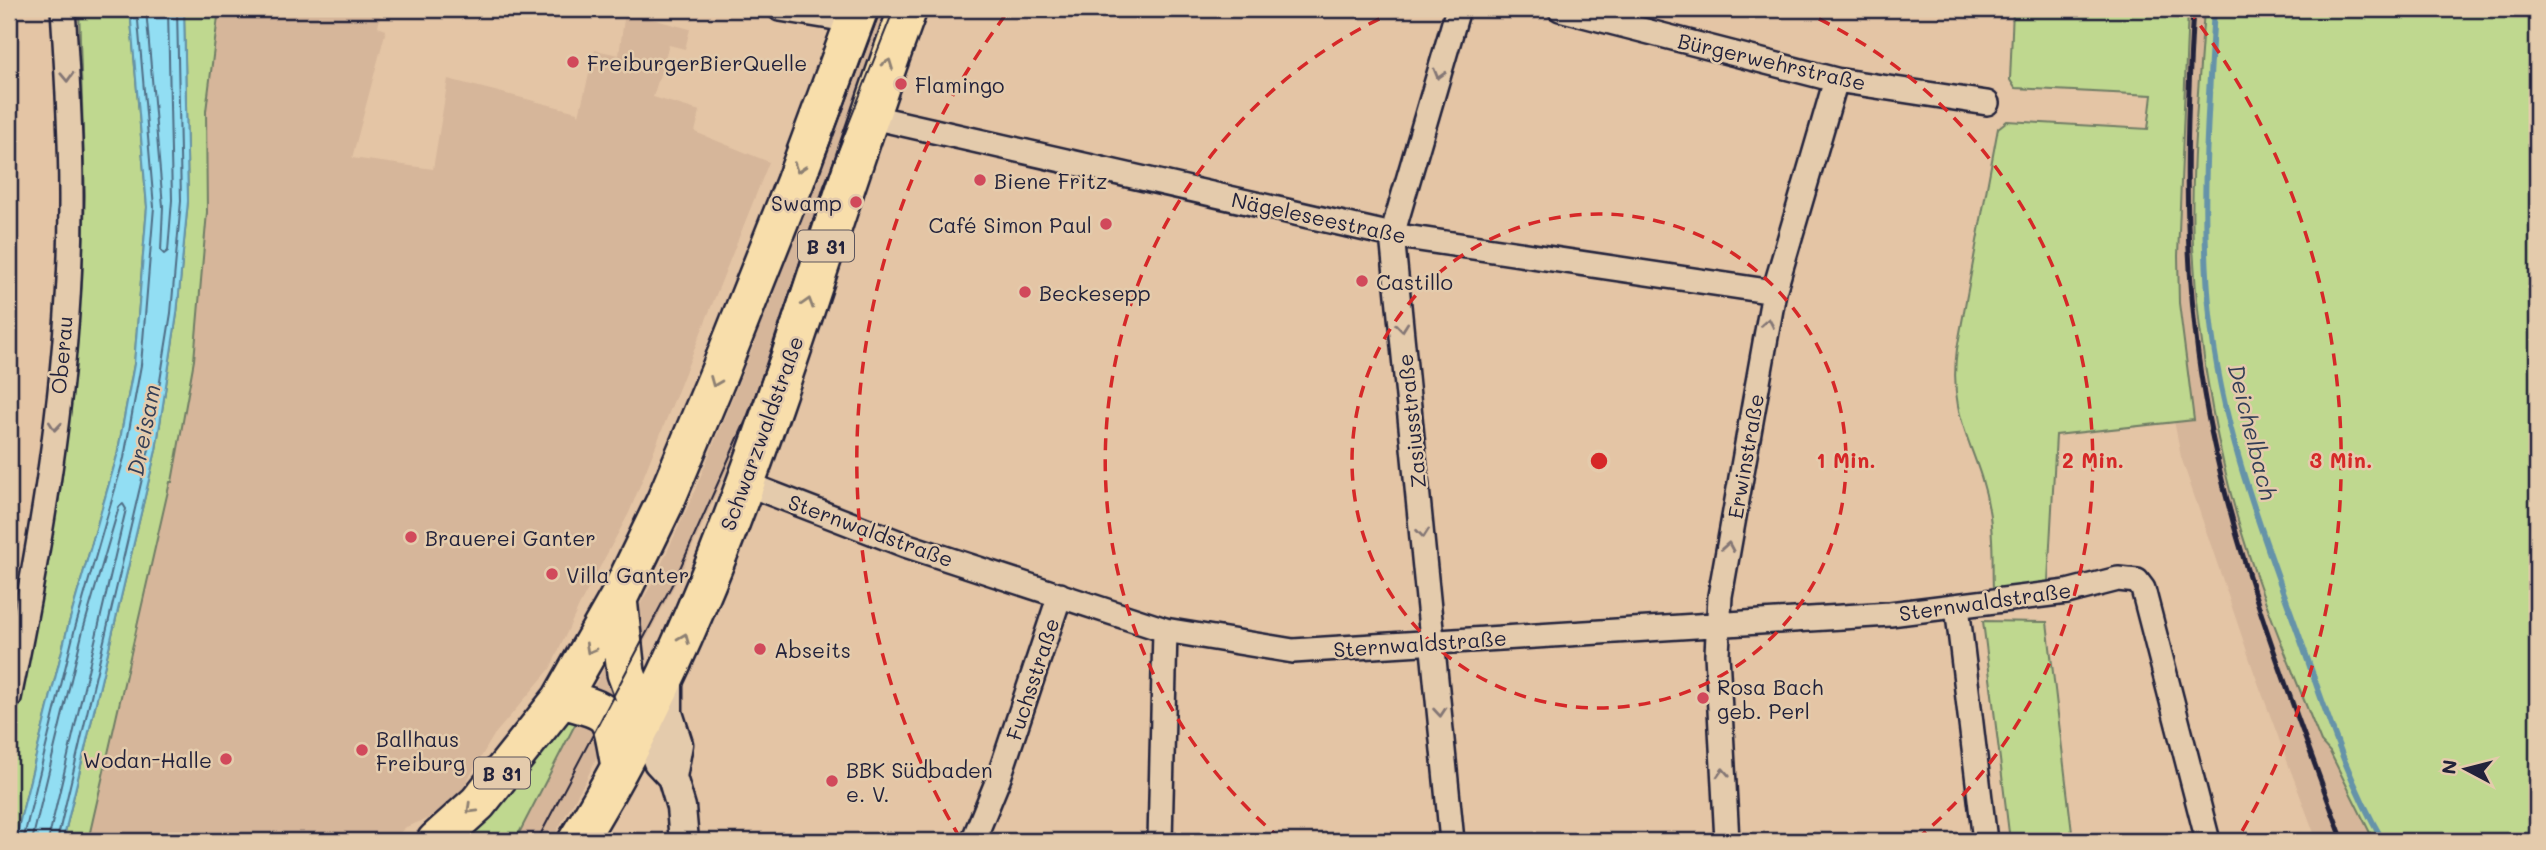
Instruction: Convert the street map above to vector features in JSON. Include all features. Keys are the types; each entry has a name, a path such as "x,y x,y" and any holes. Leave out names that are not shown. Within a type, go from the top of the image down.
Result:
{"main road":[{"name":"Schwarzwaldstraße","path":"577,841 667,678 792,356 868,116 908,9"},
{"name":"B 31","path":"436,841 478,803 561,699 618,599 665,502 719,373 795,182 856,15"},
{"path":"618,599 626,673 644,722"},
{"path":"626,673 642,683 667,678"},
{"path":"561,699 604,712 612,723 620,766"}],"street":[{"name":"Oberau","path":"9,698 34,573 53,443 65,319 72,195 63,9"},
{"path":"780,9 856,15"},
{"name":"Zasiusstraße","path":"1452,841 1392,235 1458,9"},
{"name":"Bürgerwehrstraße","path":"1560,9 1836,80 1987,103"},
{"name":"Erwinstraße","path":"1727,841 1717,624 1774,292 1836,80"},
{"name":"Nägeleseestraße","path":"868,116 1392,235 1774,292"},
{"name":"Sternwaldstraße","path":"744,483 905,545 1165,630 1293,651 1717,624 1762,624 1956,606 2067,592 2119,579 2137,581 2143,589 2208,841"},
{"name":"Fuchsstraße","path":"973,841 998,780 1060,595"},
{"path":"1956,606 1986,841"},
{"path":"1160,841 1165,630"},
{"path":"667,678 668,713 678,744 672,777"},
{"path":"644,722 658,762 672,777 681,807 684,841"}],"shaded area":[{"name":"Brauerei Ganter","path":"219,9 382,9 378,27 386,30 352,158 433,169 448,79 577,112 579,115 595,50 619,55 625,12 690,29 685,49 669,45 653,97 700,111 695,132 769,162 629,513 580,604 550,669 494,735 450,810 406,827 391,841 88,841 172,482 194,360 207,212 206,111"},
{"path":"876,9 898,9 749,421 679,577 599,728 601,748 586,780 551,841 516,841 591,692 654,580 690,502 755,342 760,312"},
{"path":"2188,9 2204,9 2194,150 2193,245 2208,374 2251,562 2321,742 2330,752 2374,841 2317,841 2254,672 2181,457 2174,420 2194,420 2179,303 2178,256"}],"green space":[{"path":"79,9 130,9 147,207 134,364 117,456 68,626 15,841 9,841 9,749 60,492 82,283 85,195"},
{"path":"184,9 219,9 206,111 207,212 194,360 172,482 88,841 63,841 156,450 177,314 188,201"},
{"path":"2013,9 2188,9 2178,256 2179,303 2194,420 2056,435 2048,582 1993,590 1989,510 1960,415 1955,374 1957,349 1998,128 2007,121 2148,129 2152,95 2015,88 2010,80"},
{"path":"2204,9 2537,9 2537,841 2374,841 2330,752 2321,742 2294,676 2240,527 2220,449 2205,366 2192,217"},
{"path":"1983,621 2047,622 2073,841 2010,841"},
{"path":"580,715 515,841 461,841 563,720"}],"water":[{"name":"Dreisam","path":"130,9 184,9 188,201 177,314 156,450 63,841 15,841 68,626 117,456 134,364 147,207"}],"waterway":[{"name":"Deichelbach","path":"2214,9 2206,162 2206,238 2210,315 2224,399 2258,521 2328,717 2358,793 2383,841"}],"tram line":[{"path":"823,162 881,9"},
{"path":"537,841 677,575 746,420 772,350 824,186 894,9"}],"railway":[{"path":"2193,9 2188,225 2193,311 2208,417 2238,540 2257,601 2343,841"}],"place":[{"name":"FreiburgerBierQuelle","path":"573,62"},
{"name":"Flamingo","path":"901,84"},
{"name":"Biene Fritz","path":"980,180"},
{"name":"Swamp","path":"856,202"},
{"name":"Café Simon Paul","path":"1106,224"},
{"name":"Castillo","path":"1362,281"},
{"name":"Beckesepp","path":"1025,292"},
{"name":"Brauerei Ganter","path":"411,537"},
{"name":"Villa Ganter","path":"552,574"},
{"name":"Abseits","path":"760,649"},
{"name":"Rosa Bach geb. Perl","path":"1703,698"},
{"name":"Ballhaus Freiburg","path":"362,750"},
{"name":"Wodan-Halle","path":"226,759"},
{"name":"BBK Südbaden e. V.","path":"832,781"}]}
